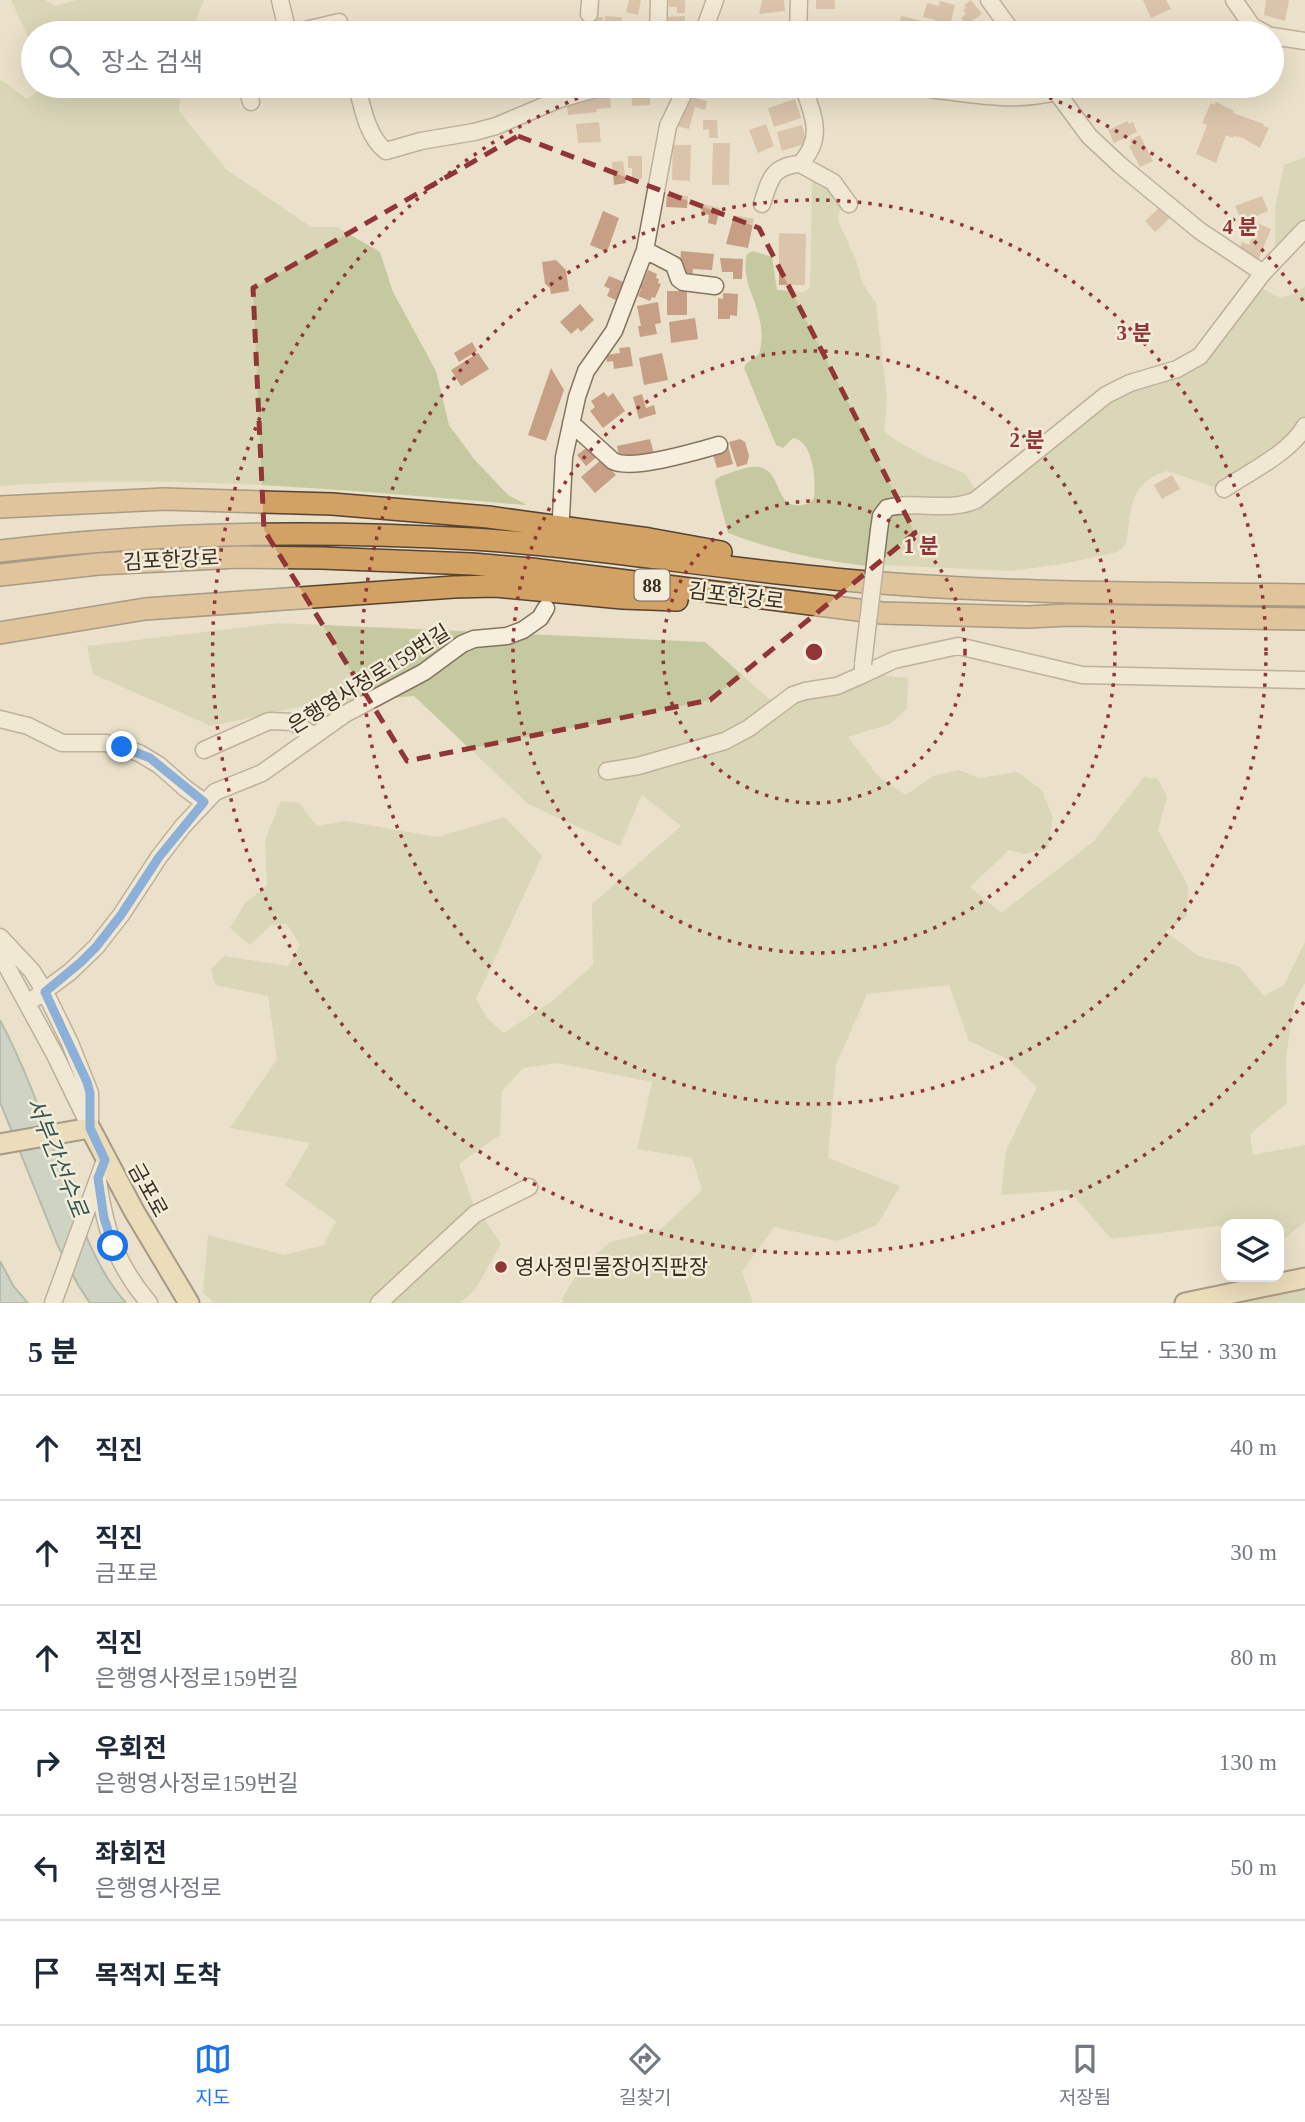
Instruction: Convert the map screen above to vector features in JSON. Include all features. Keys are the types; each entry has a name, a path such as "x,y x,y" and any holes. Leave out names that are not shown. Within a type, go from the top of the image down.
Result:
{"highway":[{"path":"0,507 113,500 211,499 332,504 466,515 649,539 842,580"},
{"name":"김포한강로","path":"0,551 116,539 207,534 472,539 842,580 1017,592 1305,595"},
{"name":"김포한강로","path":"0,575 71,566 175,559 321,558 531,569 882,613 1305,619"},
{"path":"0,633 145,609 454,587 495,586 663,600 740,597"}],"main road":[{"path":"0,1144 90,1128"},
{"name":"금포로","path":"90,1128 102,1169 189,1303"},
{"path":"1185,1303 1305,1278"}],"street":[{"path":"280,0 287,21"},
{"path":"658,21 659,0"},
{"path":"707,21 715,0"},
{"path":"798,21 799,0"},
{"path":"989,0 1004,21"},
{"path":"1234,0 1249,21"},
{"path":"1284,38 1305,41"},
{"path":"250,98 251,102"},
{"path":"361,98 371,130 379,146 386,151 421,141 474,132 563,98"},
{"path":"561,517 564,457 582,380 591,362 614,331 645,250 668,125 681,98"},
{"path":"762,204 775,173 785,166 800,163 812,150 816,130 807,98"},
{"path":"1009,98 1035,98"},
{"path":"1061,98 1089,136 1111,157 1182,217 1262,273"},
{"path":"800,163 833,182 849,204"},
{"path":"862,669 881,516 887,508 901,505 959,506 976,500 1106,396 1130,383 1189,364 1209,346 1262,273 1305,229"},
{"path":"645,250 674,265 679,279 683,282 715,286"},
{"path":"571,423 613,461 622,464 719,445"},
{"path":"1224,489 1287,446 1305,426"},
{"name":"은행영사정로159번길","path":"28,1003 45,992 96,947 121,915 159,857 204,802 223,787 262,773 345,714 424,672 462,644 507,636 523,630 540,618 546,608"},
{"path":"607,771 662,760 725,741 748,728 793,695 820,687 836,686 862,669 958,646 1082,675 1305,680"},
{"path":"0,719 28,726 62,743 106,743 139,753 159,765 204,802"},
{"path":"204,750 269,721 293,722 314,736"},
{"path":"0,937 21,958 45,992 87,1082 90,1128"},
{"path":"0,954 28,1003 90,1128"},
{"path":"53,1303 102,1169"},
{"path":"102,1169 104,1218 118,1260 149,1303"},
{"path":"379,1303 475,1214 529,1187"}],"highlighted area":[{"path":"518,136 759,228 915,533 710,700 407,761 264,530 253,288"}],"green space":[{"path":"11,0 45,0 55,6 77,0 204,0 196,21 21,22"},
{"path":"0,79 21,95 21,98 27,99 180,98 179,111 227,170 311,227 337,227 380,252 393,292 436,371 449,425 474,459 508,495 527,505 264,485 132,482 0,486"},
{"path":"1305,157 1305,223 1275,251 1275,207 1284,165"},
{"path":"805,169 844,200 838,216 839,223 856,260 863,284 876,303 887,399 884,431 926,457 966,474 978,495 968,499 889,502 868,566 797,554 728,533 715,483 721,476 745,468 759,467 772,475 786,501 800,505 814,498 814,472 805,446 793,438 783,448 776,445 744,368 759,354 762,339 761,325 745,267 747,254 753,251 772,257 777,290 805,292 810,287 812,184"},
{"path":"1305,286 1305,415 1294,434 1217,488 1167,471 1154,476 1138,490 1131,508 1126,543 1117,552 1063,564 1011,571 883,565 885,523 892,511 956,510 1117,394 1172,376 1261,288 1281,298"},
{"path":"278,623 705,642 769,699 835,694 881,675 908,678 907,709 890,724 848,737 879,777 906,795 933,776 959,770 979,778 1017,772 1041,789 1053,817 1048,849 1024,854 1009,850 970,887 1001,913 1094,841 1144,777 1158,779 1167,797 1158,830 1188,886 1187,916 1165,932 1199,956 1239,966 1264,996 1284,985 1305,942 1305,983 1294,1002 1286,1058 1287,1103 1250,1134 1253,1155 1305,1145 1305,1222 1284,1239 1284,1219 1221,1219 1221,1227 1111,1239 1069,1190 1001,1195 1006,1151 1037,1087 1009,1060 969,1041 949,985 867,994 836,1065 828,1158 900,1186 877,1225 837,1241 774,1227 742,1272 753,1303 564,1303 562,1299 580,1268 610,1242 661,1229 702,1190 692,1158 637,1149 652,1082 557,1063 523,1068 502,1091 500,1135 459,1164 473,1203 501,1244 475,1290 460,1303 214,1303 203,1292 208,1235 284,1255 324,1245 336,1221 285,1185 310,1143 230,1128 277,1059 268,996 215,985 211,969 224,956 288,966 300,945 287,924 271,925 250,945 230,928 246,902 267,886 265,840 281,801 299,803 317,826 346,821 437,837 505,817 542,856 476,999 487,1018 504,1033 551,1002 593,965 592,904 681,826 642,795 620,846 528,804 414,696 305,706 211,726 93,674 87,646"},
{"path":"1305,1285 1305,1303 1217,1303"}],"water":[{"path":"0,1020 34,1096 88,1242 126,1303 90,1303 58,1246 0,1102"},
{"path":"0,1261 14,1287 28,1303 0,1303"}],"building":[{"path":"629,0 641,0 638,15 626,12"},
{"path":"669,0 685,0 685,13 677,13 677,7 669,7"},
{"path":"762,0 784,0 785,11 759,14"},
{"path":"816,0 835,0 835,9 816,9"},
{"path":"971,0 982,14 972,21 963,21 961,18 966,14 964,5"},
{"path":"1143,0 1166,0 1171,9 1151,18"},
{"path":"1266,0 1289,0 1285,21 1264,15"},
{"path":"940,1 955,5 951,21 935,21 923,17 927,3 939,6"},
{"path":"605,16 622,17 622,21 604,21"},
{"path":"685,16 685,21 662,21 662,17"},
{"path":"901,16 922,21 900,21"},
{"path":"594,17 603,17 603,21 594,21"},
{"path":"580,98 610,98 611,108 568,115 567,104"},
{"path":"632,98 650,98 650,105 632,106"},
{"path":"690,98 707,101 705,110 695,107 689,129 677,126 681,111"},
{"path":"795,99 801,118 774,127 768,108"},
{"path":"1216,102 1234,111 1233,113 1269,128 1260,148 1243,138 1226,135 1216,163 1196,154 1207,125 1202,123 1211,103 1214,105"},
{"path":"703,120 717,120 718,138 709,138 709,129 703,130"},
{"path":"1128,121 1129,124 1133,122 1137,132 1114,143 1108,130"},
{"path":"599,122 601,142 578,143 576,124"},
{"path":"766,124 774,146 758,153 749,130"},
{"path":"802,125 807,143 782,151 777,132"},
{"path":"1140,135 1153,161 1140,167 1129,146 1132,145 1130,140"},
{"path":"713,143 730,143 729,185 712,185"},
{"path":"673,145 691,145 690,181 672,180"},
{"path":"628,156 642,156 642,179 632,179"},
{"path":"623,161 626,183 614,185 612,162"},
{"path":"667,194 688,196 687,208 666,207"},
{"path":"1262,196 1268,211 1242,222 1235,206"},
{"path":"703,204 720,208 716,225 708,223 709,215 701,213"},
{"path":"1161,206 1171,217 1155,232 1145,221"},
{"path":"603,211 619,218 607,252 590,245"},
{"path":"734,215 754,219 748,248 726,244"},
{"path":"1257,223 1271,229 1258,261 1239,250 1242,242 1249,245"},
{"path":"779,233 806,234 805,285 779,285"},
{"path":"681,251 714,254 712,270 693,269 692,277 682,276 679,271"},
{"path":"720,258 743,259 742,279 733,279 733,272 722,272"},
{"path":"556,260 566,270 569,291 551,294 550,288 545,284 542,262"},
{"path":"648,270 657,274 658,283 661,284 655,298 652,297 650,301 638,296 641,289 637,287 640,281 643,282"},
{"path":"609,276 626,283 618,301 607,296 610,289 604,286"},
{"path":"687,285 687,315 667,315 667,291 679,291 679,286"},
{"path":"723,293 738,294 737,316 730,315 730,319 718,319 718,298 723,299"},
{"path":"658,302 661,323 655,324 657,334 640,337 637,306"},
{"path":"580,304 594,320 581,332 578,328 571,334 560,322"},
{"path":"695,318 698,339 671,343 669,322"},
{"path":"472,342 477,351 459,362 454,353"},
{"path":"630,347 633,366 614,369 613,361 607,362 606,355 620,353 619,348"},
{"path":"478,353 489,369 461,386 451,370"},
{"path":"662,353 668,380 644,385 639,358"},
{"path":"551,368 564,390 546,441 528,435"},
{"path":"604,392 608,397 613,393 625,411 603,428 590,411 595,407 591,401"},
{"path":"642,394 646,408 654,405 656,414 639,419 633,397"},
{"path":"650,439 654,454 620,461 617,446"},
{"path":"740,439 745,442 749,456 747,464 737,467 729,442"},
{"path":"590,445 599,455 586,466 577,455"},
{"path":"728,446 733,464 717,468 712,451"},
{"path":"602,459 616,475 595,493 581,477"},
{"path":"1172,475 1180,489 1162,499 1154,485"}],"place":[{"name":"영사정민물장어직판장","path":"501,1267"}],"route":[{"path":"113,1246 104,1218 98,1178 105,1160 90,1128 90,1093 82,1069 45,992 96,947 121,915 159,857 204,802 150,758 122,747"}],"water label":[{"name":"서부간선수로","path":"57,1157"}]}
